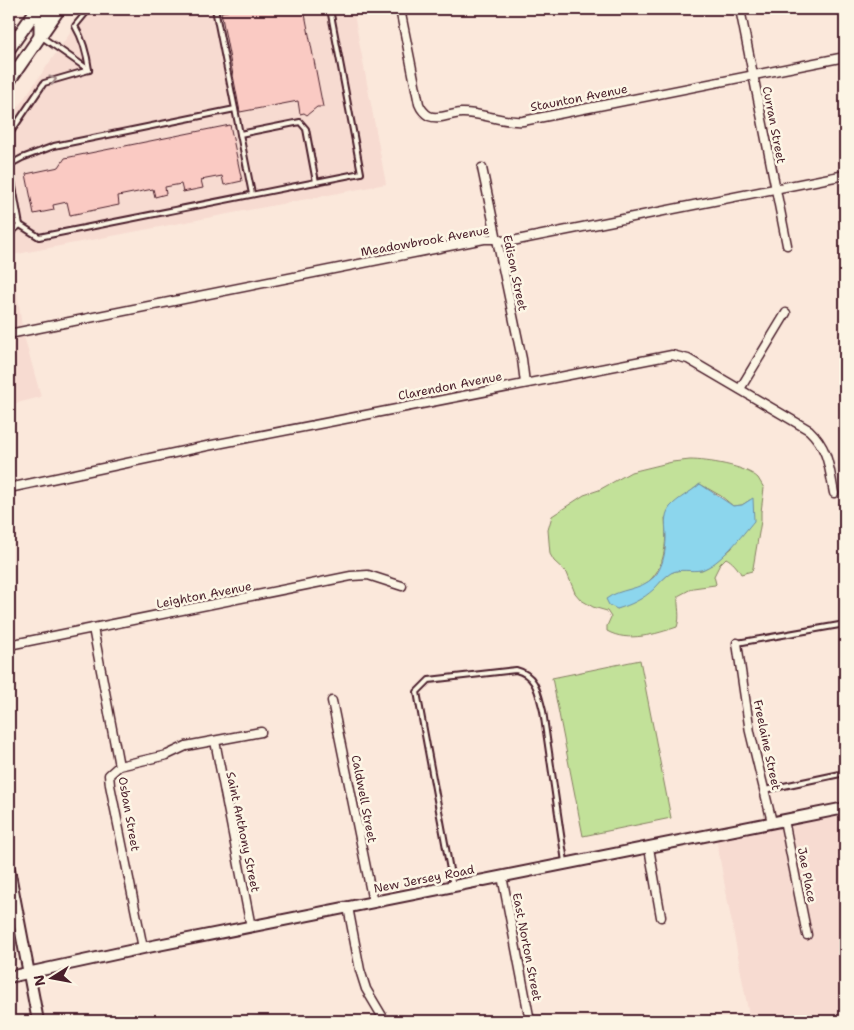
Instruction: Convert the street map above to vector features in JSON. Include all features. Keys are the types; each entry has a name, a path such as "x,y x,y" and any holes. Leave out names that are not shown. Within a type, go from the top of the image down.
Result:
{"main road":[{"path":"9,49 37,9"},
{"path":"40,36 40,22 47,9"},
{"path":"9,81 59,9"}],"street":[{"path":"400,10 411,9"},
{"name":"Curran Street","path":"740,9 787,245"},
{"name":"Staunton Avenue","path":"400,10 418,104 429,116 438,117 459,113 472,113 503,121 524,121 845,57"},
{"name":"Edison Street","path":"482,168 522,359 525,383"},
{"name":"Meadowbrook Avenue","path":"9,333 484,239 496,239 507,242 845,175"},
{"path":"740,389 786,313"},
{"name":"Clarendon Avenue","path":"9,488 207,446 672,354 688,358 810,430 820,440 827,453 834,493"},
{"name":"Leighton Avenue","path":"9,645 351,576 368,575 402,586"},
{"name":"Osban Street","path":"93,628 119,766 109,775 143,948"},
{"name":"Freelaine Street","path":"737,643 750,732 772,822"},
{"name":"Caldwell Street","path":"332,701 373,902"},
{"path":"119,766 167,756 186,746 262,732"},
{"name":"Saint Anthony Street","path":"215,741 252,927"},
{"name":"New Jersey Road","path":"9,977 143,948 845,808"},
{"name":"Jae Place","path":"784,820 807,935"},
{"path":"649,848 661,917"},
{"path":"9,869 38,1021"},
{"name":"East Norton Street","path":"502,876 530,1021"},
{"path":"348,907 360,970 366,989 385,1021"}],"lane":[{"path":"89,9 75,26 82,37 89,70"},
{"path":"215,9 252,194"},
{"path":"9,216 39,237 361,173 330,9"},
{"path":"40,36 89,70"},
{"path":"9,135 44,83 89,70"},
{"path":"20,225 9,165 54,146 235,109"},
{"path":"240,134 300,122 306,129 316,182"},
{"path":"9,234 20,225"},
{"path":"737,643 845,624"},
{"path":"453,886 417,692 429,680 516,670 525,672 531,678 536,687 543,711 565,864"},
{"path":"765,790 845,774"}],"shaded area":[{"path":"87,9 353,9 386,184 12,255 22,327 9,329 9,120"},
{"path":"24,336 41,397 9,405 9,339"},
{"path":"845,812 845,1021 750,1021 716,838 780,826 802,940 813,939 790,823"}],"green space":[{"path":"706,461 736,467 758,478 764,488 761,521 753,568 752,571 741,574 735,565 726,558 720,564 714,576 715,585 693,588 678,596 679,619 677,627 642,636 615,635 607,631 611,617 607,611 593,607 581,600 575,593 567,573 554,561 550,554 548,530 552,516 584,495 599,490 631,472 672,462","holes":["700,484 721,496 733,506 742,505 750,500 732,548 713,564 702,570 679,570 670,573 642,598 617,609 625,591 640,587 649,581 660,566 666,538 665,518 680,500"]},
{"path":"640,660 671,818 583,836 552,678"}],"water":[{"path":"700,484 733,506 742,505 753,498 754,521 723,556 708,567 701,570 682,570 671,573 650,593 637,601 617,609 609,605 606,599 612,595 643,585 654,577 662,564 665,553 668,510"}],"building":[{"path":"228,9 304,9 323,107 317,107 307,115 304,113 300,114 298,101 240,112 221,12 228,11"},
{"path":"230,125 242,181 224,185 222,176 201,180 203,188 183,192 181,184 165,187 166,194 155,197 153,189 118,196 119,205 70,215 67,202 53,205 54,210 34,214 26,174 59,167 65,158"}]}
